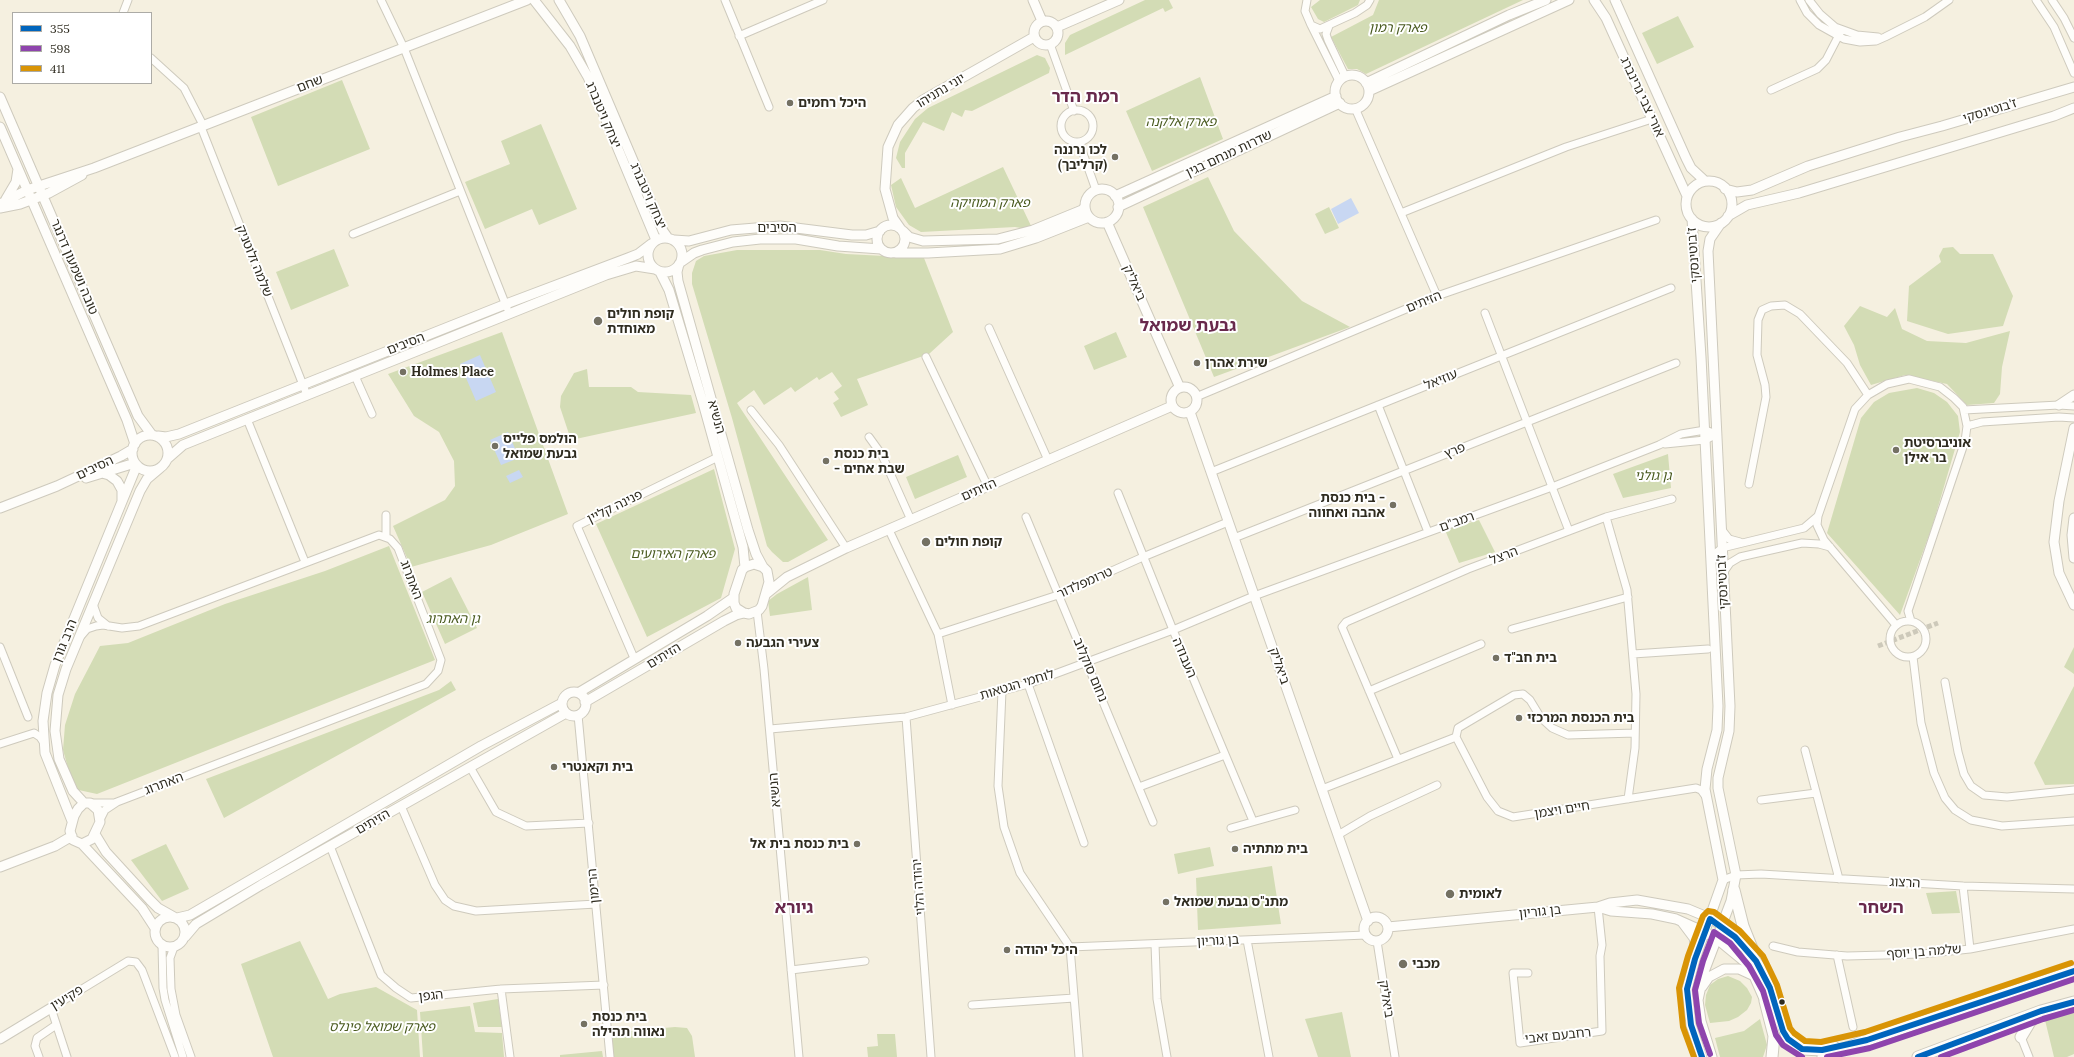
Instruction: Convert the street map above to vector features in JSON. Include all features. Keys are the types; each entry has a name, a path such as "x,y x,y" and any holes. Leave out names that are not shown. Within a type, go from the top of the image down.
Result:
{"highway":[{"path":"1734,890 1757,972"},
{"path":"1722,926 1746,948 1757,972 1770,988 1784,1031 1795,1045 1802,1049 1822,1050 1867,1040"},
{"path":"1823,1057 1867,1040 2074,971"},
{"path":"1765,1001 1774,1036 1772,1057"},
{"path":"1918,1057 2041,1011 2074,1002"},
{"path":"2021,1037 2030,1022 2041,1011"}],"street":[{"path":"123,12 128,0"},
{"path":"381,0 404,48 510,314"},
{"name":"שחם","path":"2,204 38,185 94,168 527,0"},
{"name":"יצחק ויטנברג","path":"534,0 570,46 588,77 654,242"},
{"name":"יצחק ויטבנרג","path":"559,0 580,36 663,231 671,239"},
{"path":"725,0 768,107"},
{"path":"739,36 823,0"},
{"path":"1033,0 1042,21"},
{"path":"1057,27 1119,0"},
{"path":"1308,0 1305,11 1342,79"},
{"path":"1312,25 1320,28 1329,26 1367,5 1370,0"},
{"path":"1367,87 1509,15 1546,0"},
{"path":"1367,87 1569,0"},
{"name":"אורי צבי גרינברג","path":"1594,0 1606,18 1687,196"},
{"name":"אורי צבי גרינברג","path":"1615,0 1686,158 1695,172 1705,181"},
{"path":"1800,0 1816,22 1860,42 1869,42 1882,39 1897,32 1925,17 1949,0"},
{"path":"1809,0 1839,33"},
{"path":"2036,0 2054,27 2074,73"},
{"path":"2052,0 2064,18 2074,38"},
{"path":"1042,21 1050,21 1057,27 1057,39 1050,44 1039,43 1034,37 1035,26 1042,21"},
{"path":"1329,26 1326,34 1342,79"},
{"path":"1771,90 1818,69 1826,60 1839,33"},
{"name":"יוני נתניהו","path":"902,230 893,218 887,198 885,172 888,147 892,136 904,117 923,100 1034,37"},
{"path":"1050,44 1074,111"},
{"name":"שלמה זלוטניק","path":"152,59 184,88 202,126 308,395"},
{"path":"1359,76 1367,87 1364,104 1356,108 1350,108 1338,100 1336,86 1342,79 1359,76"},
{"name":"ז'בוטינסקי","path":"1725,188 1737,192 1752,190 1808,166 1900,136 1942,126 2074,87"},
{"name":"טובה ושמעון דרנגר","path":"0,97 138,416 147,430 155,436"},
{"name":"שדרות מנחם בגין","path":"1115,196 1338,100"},
{"name":"שדרות מנחם בגין","path":"1118,207 1126,201 1338,100"},
{"path":"1356,108 1437,296"},
{"name":"ז'בוטינסקי","path":"1728,216 1747,205 1799,193 2058,115 2074,108"},
{"path":"1074,111 1087,114 1092,122 1093,128 1089,137 1079,142 1069,140 1061,128 1063,119 1074,111"},
{"path":"1401,213 1566,147 1652,119"},
{"name":"טובה ושמעון דרנגר","path":"0,127 127,420 134,446"},
{"path":"1079,142 1096,190"},
{"path":"2,204 16,182 18,167"},
{"name":"שחם","path":"2,204 32,200 43,196 94,168"},
{"path":"1705,181 1717,183 1725,188 1730,197 1731,204 1728,216 1722,223 1716,226 1703,226 1692,219 1686,206 1687,196 1693,187 1705,181"},
{"path":"1085,207 1089,217 1097,222 1107,222 1115,216 1118,207 1115,196 1106,190 1096,190 1088,197 1085,207 1082,210 1033,230 998,239 923,241 910,237 902,230 892,225 882,229 877,242 881,249 889,253 928,253 1000,249 1036,238 1089,217"},
{"path":"353,234 460,191"},
{"name":"יוני נתניהו","path":"882,229 887,198"},
{"name":"ז'בוטינסקי","path":"1692,219 1705,430 1718,706 1717,730 1705,780 1707,798 1723,880 1687,989 1691,1025 1702,1057"},
{"name":"הזיתים","path":"1196,397 1437,296 1656,220"},
{"name":"ביאליק","path":"1107,222 1180,388"},
{"name":"ז'בוטינסקי","path":"1712,1057 1701,1021 1698,1000 1699,992 1704,972 1718,939 1734,890 1736,875 1718,788 1718,778 1729,731 1730,706 1708,251 1710,239 1722,223"},
{"name":"הסיבים","path":"671,239 689,241 731,230 780,226 852,235 866,235 882,229"},
{"path":"896,253 905,244 902,230"},
{"path":"671,239 682,252 680,263 671,271 658,270 648,260 648,249 654,242 671,239"},
{"name":"הסיבים","path":"680,263 694,252 733,242 760,239 796,239 838,246 881,249"},
{"name":"הסיבים","path":"155,436 166,437 179,434 506,304 638,254 654,242"},
{"name":"הנשיא","path":"680,263 677,272 678,281 748,530 756,554 764,567"},
{"name":"הסיבים","path":"167,459 183,445 630,267 646,266 658,270"},
{"name":"הנשיא","path":"658,270 669,290 718,457 743,547 745,567"},
{"name":"עוזיאל","path":"1211,472 1671,288"},
{"path":"1749,484 1766,397 1765,385 1757,355 1758,320 1762,310 1771,306 1785,305 1800,314 1847,363 1868,395"},
{"path":"1485,313 1569,531"},
{"path":"989,328 1048,460"},
{"path":"926,357 988,486"},
{"name":"פרץ","path":"1234,538 1676,363"},
{"path":"355,376 372,414"},
{"path":"1896,625 1830,547 1820,533 1817,525 1818,516 1854,408 1868,395 1887,384 1909,379 1940,387 1954,398 1964,410 1967,426 1965,442 1908,611 1910,621"},
{"path":"1180,388 1192,390 1196,397 1196,406 1190,412 1178,412 1172,406 1171,401 1173,393 1180,388"},
{"path":"2059,405 2074,395"},
{"path":"1378,405 1428,532"},
{"path":"1964,410 2059,405 2074,406"},
{"name":"הזיתים","path":"769,576 780,579 787,577 846,548 1172,406"},
{"path":"751,410 779,445 846,548"},
{"name":"ביאליק","path":"1190,412 1368,921"},
{"path":"1967,426 1982,422 2059,417 2074,418"},
{"path":"247,419 305,562"},
{"path":"2074,428 2059,501 2054,542 2059,573 2074,605"},
{"name":"רמב\"ם","path":"1254,596 1552,487 1658,445 1681,434 1705,430 1717,434"},
{"name":"רמב\"ם","path":"1658,445 1705,440 1717,434"},
{"path":"155,436 162,439 168,448 167,459 160,468 148,471 136,464 134,446 142,437 155,436"},
{"path":"868,437 882,455 911,520"},
{"name":"הסיבים","path":"0,508 57,486 121,456 134,446"},
{"name":"פנינה קליין","path":"634,658 576,526 718,457"},
{"name":"הסיבים","path":"57,486 136,464"},
{"name":"הרב גורן","path":"72,821 49,767 44,743 43,721 46,699 55,665 122,503 136,464"},
{"name":"הרב גורן","path":"87,803 73,791 62,767 56,746 55,731 58,695 66,669 140,491 147,479 160,468"},
{"path":"102,473 113,477 120,486 122,503"},
{"name":"העבודה","path":"1118,493 1172,630 1254,822"},
{"name":"הרצל","path":"1368,691 1342,627 1346,622 1468,569 1606,517 1672,499"},
{"path":"79,638 92,628 103,625 122,628 139,626 371,537 386,536 386,515"},
{"path":"1711,557 1722,548 1804,528 1818,516"},
{"name":"נחום סוקלוב","path":"1026,517 1153,822"},
{"path":"1606,517 1628,597 1633,654 1636,694 1635,733 1628,799"},
{"path":"2074,518 2072,535 2074,558"},
{"name":"טרומפלדור","path":"938,634 1058,595 1143,557 1228,522"},
{"path":"1721,529 1729,539 1745,542"},
{"path":"889,530 938,634 952,705"},
{"name":"האתרוג","path":"87,803 100,804 116,802 419,687 433,679 441,666 440,655 398,548 386,536"},
{"path":"1723,573 1730,563 1740,557 1802,543 1819,544 1830,547"},
{"path":"754,564 764,567 769,576 762,606 757,611 744,613 736,608 733,598 740,575 745,567 754,564"},
{"name":"הזיתים","path":"766,594 787,577"},
{"name":"לוחמי הגטאות","path":"770,729 906,717 952,705 1028,684 1172,630 1254,596"},
{"path":"1512,628 1628,597"},
{"name":"הזיתים","path":"578,692 707,616 733,598"},
{"path":"93,604 98,618 108,626"},
{"name":"הנשיא","path":"757,611 770,729 798,1057"},
{"name":"הזיתים","path":"586,702 724,621 744,613"},
{"path":"1910,621 1921,627 1926,638 1923,650 1913,657 1899,655 1892,648 1890,638 1896,625 1910,621"},
{"path":"1398,760 1368,691 1481,644"},
{"path":"0,647 28,717"},
{"path":"1633,654 1708,649"},
{"path":"1913,657 1921,723 1934,773 1945,798 1955,810 1972,820 2002,826 2074,821"},
{"path":"1945,682 1958,752 1964,774 1971,786 1984,795 2007,797 2074,790"},
{"path":"1028,684 1084,843"},
{"path":"1002,691 998,786 1004,826 1020,873 1070,947 1080,1057"},
{"path":"578,692 586,702 584,710 578,715 574,716 566,713 562,703 567,694 578,692"},
{"path":"1322,789 1456,737 1458,728 1514,695 1523,694 1530,700 1541,718 1552,728 1568,735 1635,733"},
{"name":"הזיתים","path":"176,918 190,915 475,750 562,703"},
{"name":"הזיתים","path":"185,937 196,924 330,846 566,713"},
{"name":"הרימון","path":"578,715 610,1057"},
{"name":"יהודה הלוי","path":"906,717 932,1057"},
{"path":"0,744 34,733 40,737 44,743"},
{"name":"חיים ויצמן","path":"1456,737 1487,797 1498,811 1513,817 1696,788 1701,790 1707,798"},
{"path":"1805,750 1839,879"},
{"path":"1139,788 1225,755"},
{"path":"470,767 496,812 526,826 589,823"},
{"path":"1338,834 1370,816 1436,785"},
{"path":"1761,800 1816,793"},
{"name":"האתרוג","path":"100,820 105,810 116,802"},
{"path":"82,844 89,842 95,834 100,820 98,810 87,803 78,809 72,821 70,831 76,842 82,844 142,908 155,928 156,939 162,945 174,947 183,942 185,937 184,924 158,908 150,900 106,852 95,834"},
{"path":"401,806 435,884 445,900 454,906 476,912 596,904"},
{"path":"1231,828 1295,810"},
{"path":"0,868 56,846 72,836"},
{"name":"הגפן","path":"330,846 381,975 411,998 501,989 604,985"},
{"path":"1723,880 1736,875"},
{"name":"הרצוג","path":"1736,875 1800,875 1839,879 1963,886 2074,889"},
{"path":"1963,886 1970,949"},
{"name":"בן גוריון","path":"1388,927 1598,907 1610,902 1637,900 1673,905 1710,918 1722,926"},
{"path":"1698,913 1717,900"},
{"name":"בן גוריון","path":"1598,907 1611,911 1652,914 1676,918 1718,939 1757,972 1765,1001"},
{"name":"רחבעם זאבי","path":"1528,973 1513,973 1520,1042 1602,1031 1600,956 1602,945 1598,907"},
{"path":"1378,917 1384,920 1388,927 1386,935 1377,941 1372,940 1366,935 1364,928 1368,921 1378,917"},
{"path":"155,928 161,920 165,918 176,918"},
{"path":"1676,918 1683,923 1694,938 1697,955"},
{"name":"שלמה בן יוסף","path":"1772,946 1798,952 1837,956 1922,954 1970,949 2074,929"},
{"name":"בן גוריון","path":"1070,947 1366,935"},
{"path":"1247,940 1269,1057"},
{"name":"ביאליק","path":"1377,941 1395,1057"},
{"path":"1155,944 1157,999 1166,1057"},
{"path":"162,945 163,988 165,1000 183,1057"},
{"path":"174,947 170,958 171,989 176,1015 191,1057"},
{"path":"1837,956 1853,1027"},
{"name":"פקיעין","path":"0,1039 128,961 136,962 142,970 175,1057"},
{"path":"791,970 865,961"},
{"path":"1699,992 1709,977 1724,969 1739,969 1757,972"},
{"path":"501,989 510,1057"},
{"path":"972,1005 1074,998"},
{"path":"51,1008 67,1057"},
{"path":"39,1057 35,1046 37,1038 56,1025"},
{"path":"2021,1037 2029,1057"}],"green space":[{"path":"1145,0 1169,0 1173,8 1165,12 1163,8 1065,55 1065,43 1070,35"},
{"path":"1320,0 1360,0 1358,5 1324,22 1318,19 1311,7"},
{"name":"פארק רמון","path":"1379,0 1523,0 1366,74 1357,69 1348,69 1331,37 1373,15"},
{"path":"1678,16 1694,47 1657,64 1642,33"},
{"path":"1037,55 1045,58 1050,68 1049,73 972,111 965,110 962,117 952,112 944,131 923,122 905,153 905,168 902,168 896,158 900,142 915,119 928,108"},
{"name":"פארק אלקנה","path":"1200,77 1223,139 1152,171 1126,111"},
{"path":"342,80 370,149 278,186 251,117"},
{"path":"541,124 577,209 539,225 532,209 485,229 465,182 510,164 501,141"},
{"name":"פארק המוזיקה","path":"1003,167 1033,230 1015,227 921,232 909,225 896,207 891,185 901,178 915,208"},
{"path":"1208,177 1234,231 1302,301 1350,327 1214,377 1143,207"},
{"path":"1329,207 1339,228 1325,234 1315,214"},
{"path":"1953,247 1960,254 1993,254 2013,296 2003,326 1948,334 1907,321 1909,286 1941,262 1939,256 1943,248"},
{"path":"334,249 349,286 291,310 276,272"},
{"path":"737,250 820,250 846,254 924,258 953,332 929,354 857,379 868,405 841,417 833,403 839,399 834,392 842,386 832,372 819,380 817,377 795,392 791,387 764,405 754,390 737,403 828,540 788,562 783,562 767,546 732,418 692,284 692,273 696,261 704,256"},
{"path":"1860,306 1887,317 1895,308 1902,329 1927,341 1966,343 2010,331 2002,367 2000,394 1994,403 1967,405 1947,384 1905,375 1871,385 1860,365 1854,345 1844,326"},
{"name":"הולמס פלייס גבעת שמואל","path":"502,332 568,514 491,545 411,567 393,526 445,500 455,486 454,461 439,432 414,416 388,374"},
{"path":"1116,332 1127,357 1094,370 1084,346"},
{"path":"587,369 589,387 631,387 638,392 691,395 696,413 571,440 560,407 561,396 574,373"},
{"path":"1917,388 1934,393 1947,402 1958,416 1960,432 1933,524 1900,615 1827,533 1861,418 1874,402 1889,393"},
{"name":"גן גולני","path":"1668,454 1671,488 1623,498 1613,474"},
{"path":"958,455 967,477 915,499 906,477"},
{"name":"פארק האירועים","path":"714,469 735,549 721,598 647,637 596,524"},
{"path":"1479,520 1495,552 1459,563 1445,530"},
{"path":"389,546 435,660 97,794 74,789 63,750 65,725 75,694 100,646 128,643 225,604 325,571"},
{"name":"גן האתרוג","path":"451,577 477,628 445,644 422,592"},
{"path":"808,577 812,610 770,616 768,601 777,594"},
{"path":"2074,647 2074,674 2064,667"},
{"path":"451,681 456,690 224,818 206,779 439,690"},
{"path":"2074,686 2074,784 2045,785 2034,763"},
{"path":"166,844 189,889 162,901 131,860"},
{"path":"1210,847 1214,866 1178,874 1174,854"},
{"path":"1272,866 1281,924 1198,930 1196,878"},
{"path":"1956,891 1960,913 1932,914 1926,893"},
{"name":"פארק שמואל פינלס","path":"300,941 328,999 340,994 376,987 417,1010 420,1057 273,1057 241,964"},
{"path":"1728,976 1740,981 1747,988 1752,997 1751,1003 1747,1010 1738,1017 1729,1021 1710,1023 1705,1005 1706,995 1710,985 1718,979"},
{"path":"498,999 502,1027 478,1027 473,1003"},
{"path":"470,1006 475,1032 502,1033 504,1057 423,1057 420,1012"},
{"path":"2074,1009 2074,1054 2067,1057 2054,1057 2044,1016"},
{"path":"1342,1012 1351,1057 1318,1057 1305,1019"},
{"path":"1760,1019 1767,1045 1763,1057 1720,1057 1715,1038 1744,1031"},
{"path":"675,1027 687,1028 692,1036 695,1057 610,1057 608,1033"},
{"path":"877,1034 895,1034 897,1057 868,1057 867,1047 878,1046"},
{"path":"602,1051 603,1057 560,1057 560,1055"}],"water":[{"path":"1351,198 1359,213 1338,224 1331,209"},
{"path":"480,355 496,392 476,401 460,364"},
{"path":"508,432 519,458 501,465 490,440"},
{"path":"519,470 523,477 510,483 506,476"}],"tunnel":[{"path":"1878,646 1938,623"}],"transit line":[{"name":"411","path":"1694,1057 1683,1027 1679,988 1688,956 1703,916 1708,911 1714,912 1740,931 1763,956 1777,985 1790,1028 1805,1041 1821,1042 1865,1032 2071,963"},
{"name":"355","path":"1702,1057 1691,1025 1687,989 1695,959 1710,919 1735,937 1756,961 1770,988 1783,1031 1788,1039 1802,1049 1822,1050 1867,1040 2074,971"},
{"name":"598","path":"1710,1054 1699,1023 1695,990 1703,961 1714,932 1730,943 1749,966 1763,991 1776,1035 1783,1045 1802,1057"},
{"name":"598","path":"1827,1057 1870,1048 2074,979"},
{"name":"355","path":"1918,1057 2041,1011 2074,1002"},
{"name":"598","path":"1941,1057 2043,1019 2074,1010"}],"place":[{"name":"היכל רחמים","path":"790,103"},
{"name":"לכו נרננה (קרליבך)","path":"1115,157"},
{"name":"קופת חולים מאוחדת","path":"598,321"},
{"name":"שירת אהרן","path":"1197,363"},
{"name":"Holmes Place","path":"403,372"},
{"name":"הולמס פלייס גבעת שמואל","path":"495,446"},
{"name":"אוניברסיטת בר אילן","path":"1896,450"},
{"name":"בית כנסת - שבת אחים","path":"826,461"},
{"name":"בית כנסת - אהבה ואחווה","path":"1393,505"},
{"name":"קופת חולים","path":"926,542"},
{"name":"צעירי הגבעה","path":"738,643"},
{"name":"בית חב\"ד","path":"1496,658"},
{"name":"בית הכנסת המרכזי","path":"1519,718"},
{"name":"בית וקאנטרי","path":"554,767"},
{"name":"בית כנסת בית אל","path":"857,844"},
{"name":"בית מתתיה","path":"1235,849"},
{"name":"לאומית","path":"1450,894"},
{"name":"מתנ\"ס גבעת שמואל","path":"1166,902"},
{"name":"היכל יהודה","path":"1007,950"},
{"name":"מכבי","path":"1403,964"},
{"name":"בית כנסת נאווה תהילה","path":"584,1024"}],"district":[{"name":"רמת הדר","path":"1085,97"},
{"name":"גבעת שמואל","path":"1188,326"},
{"name":"גיורא","path":"794,908"},
{"name":"השחר","path":"1881,908"}]}
